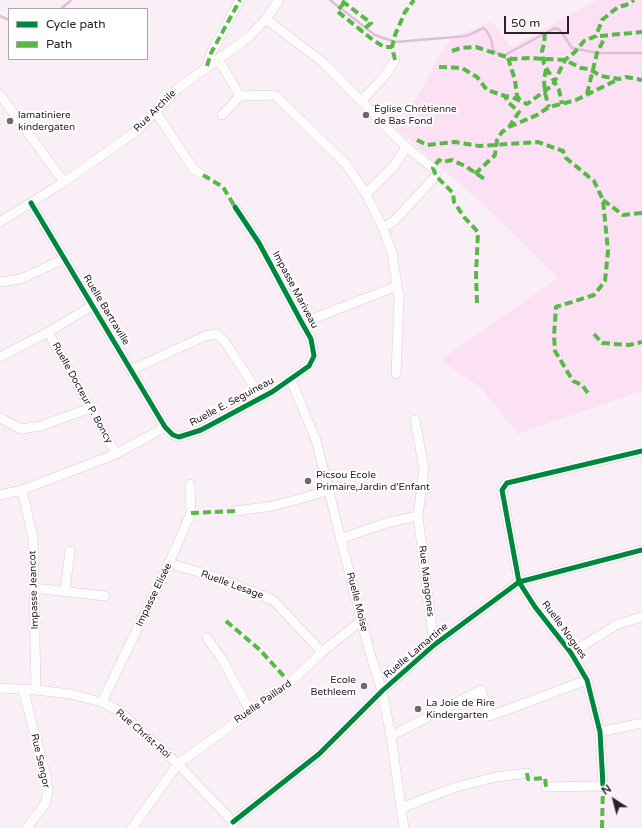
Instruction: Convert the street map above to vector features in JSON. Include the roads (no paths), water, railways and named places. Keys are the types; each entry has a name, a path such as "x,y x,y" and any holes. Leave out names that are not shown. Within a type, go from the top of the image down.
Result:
{"street":[{"path":"207,66 211,53 240,0"},
{"name":"Rue Archile","path":"0,222 64,182 138,130 177,89 249,37 266,19 279,0"},
{"path":"266,19 325,64 362,100 406,147 435,172 394,221 383,228"},
{"path":"218,59 240,96"},
{"path":"362,100 383,78 395,60"},
{"path":"0,95 64,182"},
{"path":"222,115 240,96 275,95 346,164 366,194 383,228 392,253 399,298 396,374"},
{"path":"155,111 194,170 203,175"},
{"path":"366,194 394,166 406,147"},
{"name":"Ruelle Bartraville","path":"31,203 66,258 92,306 165,427"},
{"name":"Impasse Mariveau","path":"235,207 259,243 311,339 314,356 309,366 291,380"},
{"path":"0,282 21,279 66,258"},
{"path":"302,322 397,286"},
{"path":"0,357 48,332 92,306"},
{"name":"Ruelle Docteur P. Boncy","path":"48,332 116,454"},
{"path":"132,370 205,336 217,334 225,342 262,398"},
{"name":"Ruelle E. Seguineau","path":"165,427 173,435 180,437 201,430 262,398 291,380"},
{"name":"Ruelle Moïse","path":"291,380 316,440 369,650 382,691 391,736 404,828"},
{"path":"0,418 22,429 41,426 90,408"},
{"name":"Rue Mangones","path":"415,420 424,468 418,516 434,645"},
{"path":"0,495 22,490 116,454 165,427"},
{"path":"519,582 502,490 504,486 507,483 642,451"},
{"name":"Impasse Elisée","path":"102,702 169,564 191,513 190,484"},
{"name":"Impasse Jeancot","path":"22,490 33,538 36,690"},
{"path":"236,511 273,506 328,491"},
{"path":"340,539 386,523 418,516"},
{"name":"Ruelle Lamartine","path":"233,825 319,754 382,691 434,645 519,582 642,550"},
{"path":"65,591 70,551"},
{"name":"Ruelle Lesage","path":"169,564 218,578 273,600 322,652"},
{"name":"Ruelle Nogues","path":"519,582 535,607 571,653 586,680 600,732 604,786 546,788"},
{"path":"34,588 104,596"},
{"path":"571,653 618,624 642,617"},
{"name":"Ruelle Paillard","path":"132,828 178,764 290,683 322,652 362,620"},
{"path":"207,638 222,659 250,711"},
{"path":"391,736 481,690 490,716 586,680"},
{"name":"Rue Christ-Roi","path":"0,688 70,694 102,702 119,711 178,764 233,825"},
{"name":"Rue Sengor","path":"23,690 46,777 48,791 45,804 27,828"},
{"path":"600,732 642,723"},
{"path":"401,808 453,788 496,777 527,772"}],"waterway":[{"path":"62,8 71,0"},
{"path":"330,0 375,35 395,42 467,36 483,28 486,30 491,39 493,50 496,53 505,55 555,28 560,30 572,48 597,53 642,53"},
{"path":"0,16 8,20"}],"place":[{"name":"Église Chrétienne de Bas Fond","path":"366,115"},
{"name":"lamatiniere kindergaten","path":"10,121"},
{"name":"Picsou Ecole Primaire,Jardin d'Enfant","path":"308,481"},
{"name":"Ecole Bethleem","path":"364,686"},
{"name":"La Joie de Rire Kindergarten","path":"418,709"}]}
